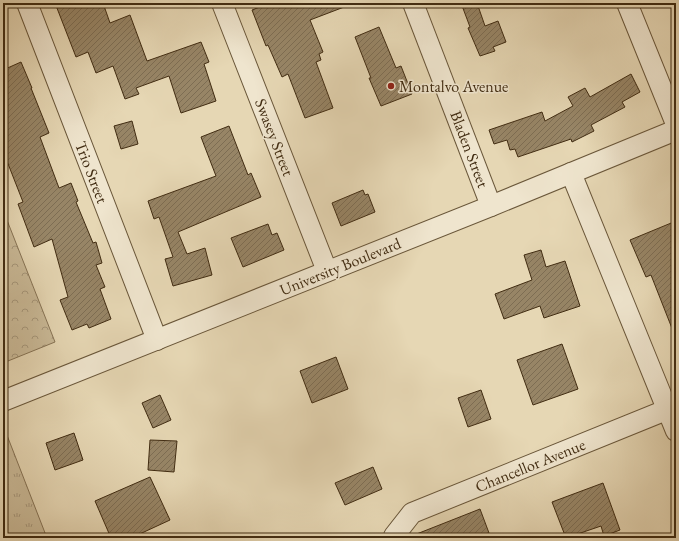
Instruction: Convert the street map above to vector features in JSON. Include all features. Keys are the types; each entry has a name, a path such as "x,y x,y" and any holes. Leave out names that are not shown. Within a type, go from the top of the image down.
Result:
{"street":[{"name":"Trio Street","path":"27,3 157,340"},
{"name":"Swasey Street","path":"222,3 327,271"},
{"name":"Bladen Street","path":"413,3 491,206"},
{"path":"627,3 676,124"},
{"name":"University Boulevard","path":"3,401 491,206 676,130"},
{"path":"571,173 672,408 676,431"},
{"name":"Chancellor Avenue","path":"394,538 402,524 412,513 672,408"}],"green space":[{"path":"3,210 55,342 3,363"},
{"path":"3,425 47,538 3,538"}],"building":[{"path":"55,3 103,3 110,23 130,15 147,61 201,42 209,62 204,64 216,101 181,113 169,76 136,88 139,94 125,99 113,66 96,73 88,52 76,57"},
{"path":"270,3 352,4 310,20 323,52 319,54 321,60 316,62 333,108 305,118 288,74 282,77 268,45 266,46 252,10"},
{"path":"461,3 477,3 485,26 498,21 506,42 493,47 495,51 480,56 468,28 470,27"},
{"path":"379,27 396,68 401,66 412,94 381,106 369,78 371,78 355,37"},
{"path":"21,62 49,133 40,137 59,188 71,183 78,201 76,202 93,243 96,242 102,263 96,265 105,287 100,289 111,319 89,328 87,324 72,330 60,300 68,297 52,239 34,247 18,204 23,202 3,151 3,70"},
{"path":"631,74 640,92 622,102 625,107 591,125 594,131 572,142 571,139 518,157 515,149 510,150 507,140 494,144 489,130 542,112 545,121 573,106 568,97 585,88 590,97"},
{"path":"132,121 138,144 121,149 114,126"},
{"path":"229,126 248,175 251,173 261,197 178,232 187,254 205,248 212,275 173,286 165,259 173,257 159,217 154,219 148,201 216,176 201,137"},
{"path":"363,190 365,195 368,194 375,212 341,226 332,203"},
{"path":"676,221 675,336 651,275 646,277 630,240"},
{"path":"268,224 272,235 277,233 284,250 243,267 231,238"},
{"path":"541,250 546,267 565,261 580,306 544,318 540,306 504,319 495,294 532,280 524,255"},
{"path":"562,344 578,389 533,405 517,360"},
{"path":"336,357 348,389 312,403 300,371"},
{"path":"481,390 491,419 468,427 458,398"},
{"path":"160,395 171,420 153,428 142,403"},
{"path":"74,433 83,460 55,470 46,443"},
{"path":"150,440 177,441 174,472 148,470"},
{"path":"373,467 382,489 345,505 335,483"},
{"path":"150,477 170,520 131,538 111,538 95,501"},
{"path":"603,483 620,530 604,536 601,526 566,538 552,502"},
{"path":"480,509 489,533 476,538 409,538 409,537"}],"place":[{"name":"Montalvo Avenue","path":"391,86"}]}
